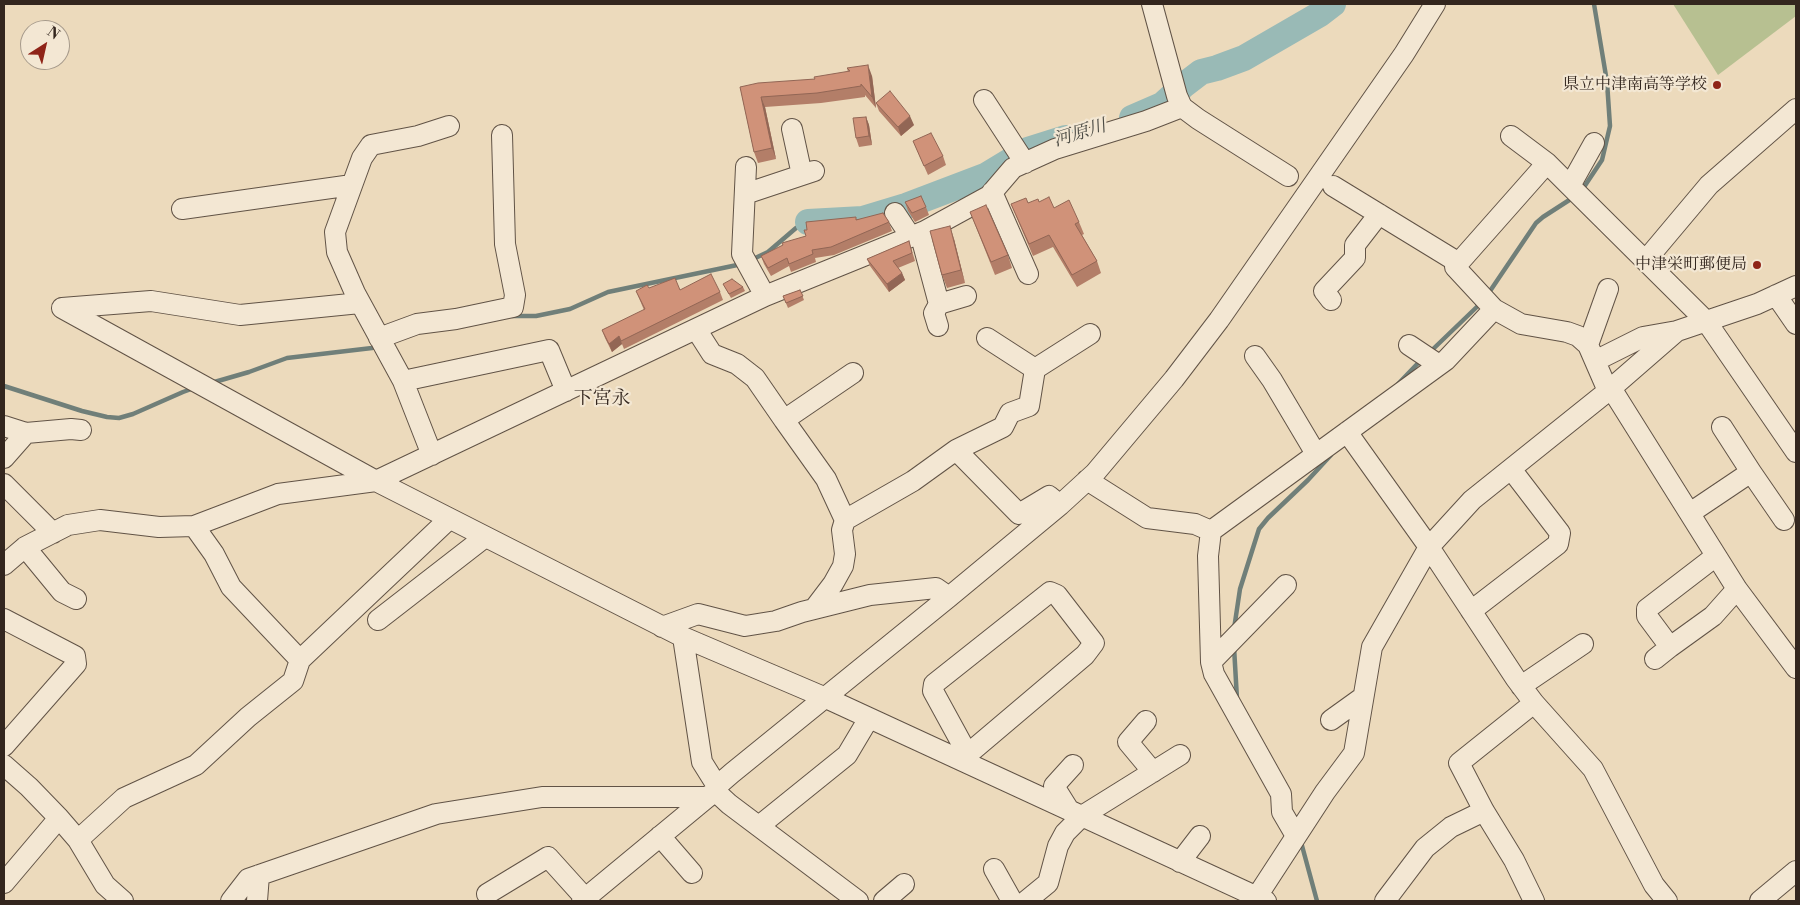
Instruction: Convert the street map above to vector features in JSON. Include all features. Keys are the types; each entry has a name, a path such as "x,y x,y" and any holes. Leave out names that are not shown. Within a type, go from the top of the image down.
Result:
{"street":[{"path":"1152,4 1182,107 1288,176"},
{"path":"487,894 548,857 584,900 713,791 1060,505 1087,480 1127,436 1219,320 1436,4"},
{"path":"984,100 1025,163"},
{"path":"4,565 25,547 68,525 100,520 159,527 194,526 278,494 376,481 765,296 915,235 989,196 1013,168 1054,149 1146,121 1182,107"},
{"path":"1646,260 1709,185 1796,109"},
{"path":"432,455 403,381 360,303 337,252 335,232 362,158 371,145 418,136 449,126"},
{"path":"745,194 808,173 792,129"},
{"path":"379,338 416,324 456,319 513,307 516,295 505,244 502,135"},
{"path":"1511,136 1547,163 1706,321 1796,452"},
{"path":"1570,186 1594,143"},
{"path":"1547,163 1455,267 1494,309 1521,324 1578,336 1591,353 1610,389 1737,589 1796,668"},
{"path":"746,167 742,254 765,296"},
{"path":"182,209 352,185"},
{"path":"1333,186 1459,263"},
{"path":"992,192 1028,274"},
{"path":"895,213 915,235 939,304"},
{"path":"1331,300 1324,290 1355,258 1355,245 1379,214"},
{"path":"1591,353 1643,337 1677,331 1796,286"},
{"path":"1591,353 1608,289"},
{"path":"1776,295 1796,324"},
{"path":"938,326 934,313 939,304 966,296"},
{"path":"360,303 240,316 150,301 62,308 376,481 662,627 869,718 965,757 1076,813 1259,900 1296,836 1354,753 1372,647 1429,547 1472,500 1610,389 1677,331"},
{"path":"1296,836 1282,812 1281,794 1214,674 1211,662 1208,556 1211,531 1446,360 1494,309"},
{"path":"696,329 712,354 737,364 755,378 826,479 845,520 842,530 845,554 843,566 833,584 814,609"},
{"path":"845,520 913,481 956,450 1003,427 1010,413 1030,406 1035,369 1090,334"},
{"path":"987,338 1035,369"},
{"path":"1409,345 1439,365"},
{"path":"403,381 549,350 566,391"},
{"path":"1255,356 1272,380 1316,454"},
{"path":"784,420 853,373"},
{"path":"4,426 26,433 71,429 81,430"},
{"path":"1722,427 1784,520"},
{"path":"1347,432 1429,547 1521,686 1593,769 1654,886 1667,901"},
{"path":"4,458 26,433"},
{"path":"956,450 1020,514 1049,496 1060,505"},
{"path":"1471,610 1558,544 1560,533 1511,469"},
{"path":"1690,513 1751,472"},
{"path":"1087,480 1147,518 1195,524 1211,531"},
{"path":"4,484 53,533"},
{"path":"78,840 124,798 196,765 248,717 293,681 300,660 449,519"},
{"path":"194,526 214,554 231,587 300,660"},
{"path":"378,620 485,537"},
{"path":"25,547 62,592 76,599"},
{"path":"1716,556 1647,609 1647,616 1662,653 1712,616 1737,589"},
{"path":"1211,662 1286,585"},
{"path":"662,627 698,614 745,626 776,621 870,595 936,588 948,597"},
{"path":"1050,592 1057,595 1094,643 1085,655 965,757 932,691 934,684 1050,592"},
{"path":"4,618 75,656 76,664 4,746"},
{"path":"683,637 702,762 713,791 858,901"},
{"path":"1521,686 1584,644"},
{"path":"1331,720 1364,697"},
{"path":"1534,703 1459,763 1484,811 1514,860 1534,901"},
{"path":"758,826 847,755 869,718"},
{"path":"1146,721 1128,742 1153,772"},
{"path":"1026,901 1048,883 1058,846 1076,813 1153,772 1180,755"},
{"path":"4,765 59,818 78,840 105,885 123,901"},
{"path":"1073,765 1054,786 1076,813"},
{"path":"231,901 248,879 436,814 542,797 713,791"},
{"path":"1389,900 1425,848 1451,827 1484,811"},
{"path":"4,883 59,818"},
{"path":"660,836 692,873"},
{"path":"1180,862 1200,836"},
{"path":"994,869 1012,901"},
{"path":"1760,901 1796,871"},
{"path":"257,901 259,876"},
{"path":"884,901 904,884"}],"green space":[{"path":"1673,4 1796,4 1796,16 1718,75"}],"building":[{"path":"868,65 872,97 861,84 861,86 817,93 761,97 772,148 754,152 740,87 758,83 815,79 814,77 850,71 847,68"},
{"path":"890,91 910,116 898,127 876,103"},
{"path":"866,117 869,136 856,138 853,118"},
{"path":"931,133 943,156 924,166 913,141"},
{"path":"921,196 926,207 912,213 905,202"},
{"path":"1049,197 1054,208 1069,200 1079,222 1075,224 1097,261 1072,275 1049,235 1029,244 1011,204 1026,198 1028,203 1038,199 1039,202"},
{"path":"986,205 1008,255 991,262 970,212"},
{"path":"883,213 889,222 831,247 812,250 813,254 789,264 787,258 768,268 761,256 783,245 782,243 806,236 804,230 807,230 806,222 856,217 856,220"},
{"path":"950,226 961,270 942,275 930,231"},
{"path":"909,241 912,253 893,261 902,273 887,284 867,259"},
{"path":"711,274 720,292 621,341 619,336 609,344 602,330 645,309 636,291 647,285 649,288 675,278 680,290"},
{"path":"732,279 743,287 729,294 723,284"},
{"path":"800,290 803,296 786,303 783,296"}],"waterway":[{"name":"河原川","path":"1132,118 1162,105 1201,72 1244,58 1320,14 1333,4"},
{"path":"1582,190 1602,160 1610,126 1607,82 1594,4"},
{"name":"河原川","path":"808,222 863,219 906,206 985,176 1028,150 1066,138"},
{"path":"1488,294 1536,223 1574,197"},
{"path":"751,260 768,252 796,228 808,222"},
{"path":"512,316 536,316 570,309 608,292 742,264"},
{"path":"1430,352 1482,302"},
{"path":"211,383 287,358 379,346"},
{"path":"1398,384 1422,359"},
{"path":"4,386 82,411 119,418 194,388"},
{"path":"1234,629 1240,589 1259,529 1331,455"},
{"path":"1234,647 1237,699"},
{"path":"1301,842 1317,901"}],"place":[{"name":"県立中津南高等学校","path":"1717,85"},
{"name":"中津栄町郵便局","path":"1757,265"}],"district":[{"name":"下宮永","path":"602,399"}]}
